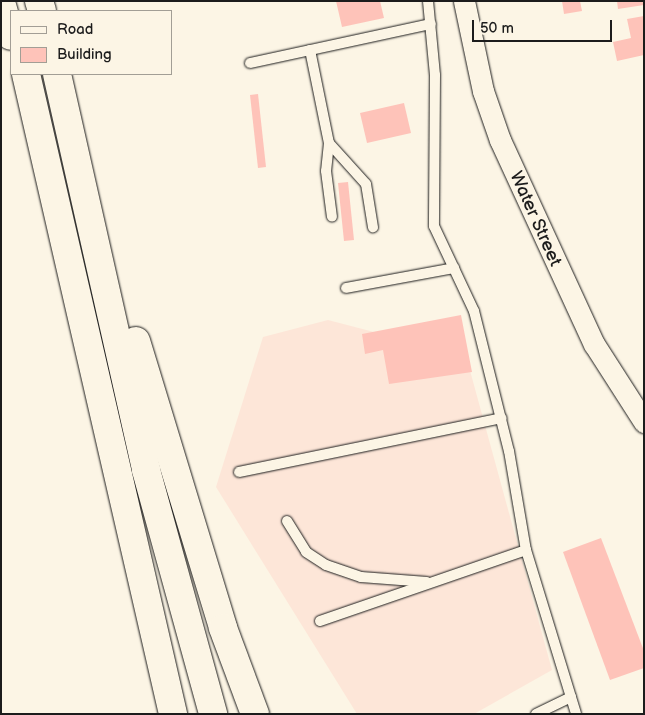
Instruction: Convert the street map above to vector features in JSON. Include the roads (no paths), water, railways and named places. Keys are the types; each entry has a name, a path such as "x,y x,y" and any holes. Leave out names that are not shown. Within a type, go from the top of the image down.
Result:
{"highway":[{"path":"1,2 10,33"},
{"path":"24,75 41,136 174,714"},
{"path":"60,87 186,506 255,714"},
{"path":"60,87 146,470 213,714"}],"street":[{"name":"Water Street","path":"464,1 483,91 500,140 594,344 644,422"}],"lane":[{"path":"428,1 431,24 434,226 474,311 502,418 526,550 576,714"},
{"path":"250,63 431,24"},
{"path":"310,50 329,143 326,171 332,217"},
{"path":"329,143 366,184 373,227"},
{"path":"346,288 454,268"},
{"path":"239,472 502,418"},
{"path":"287,520 306,552 326,565 361,576 433,582"},
{"path":"320,621 526,550"},
{"path":"536,714 571,697"}]}
